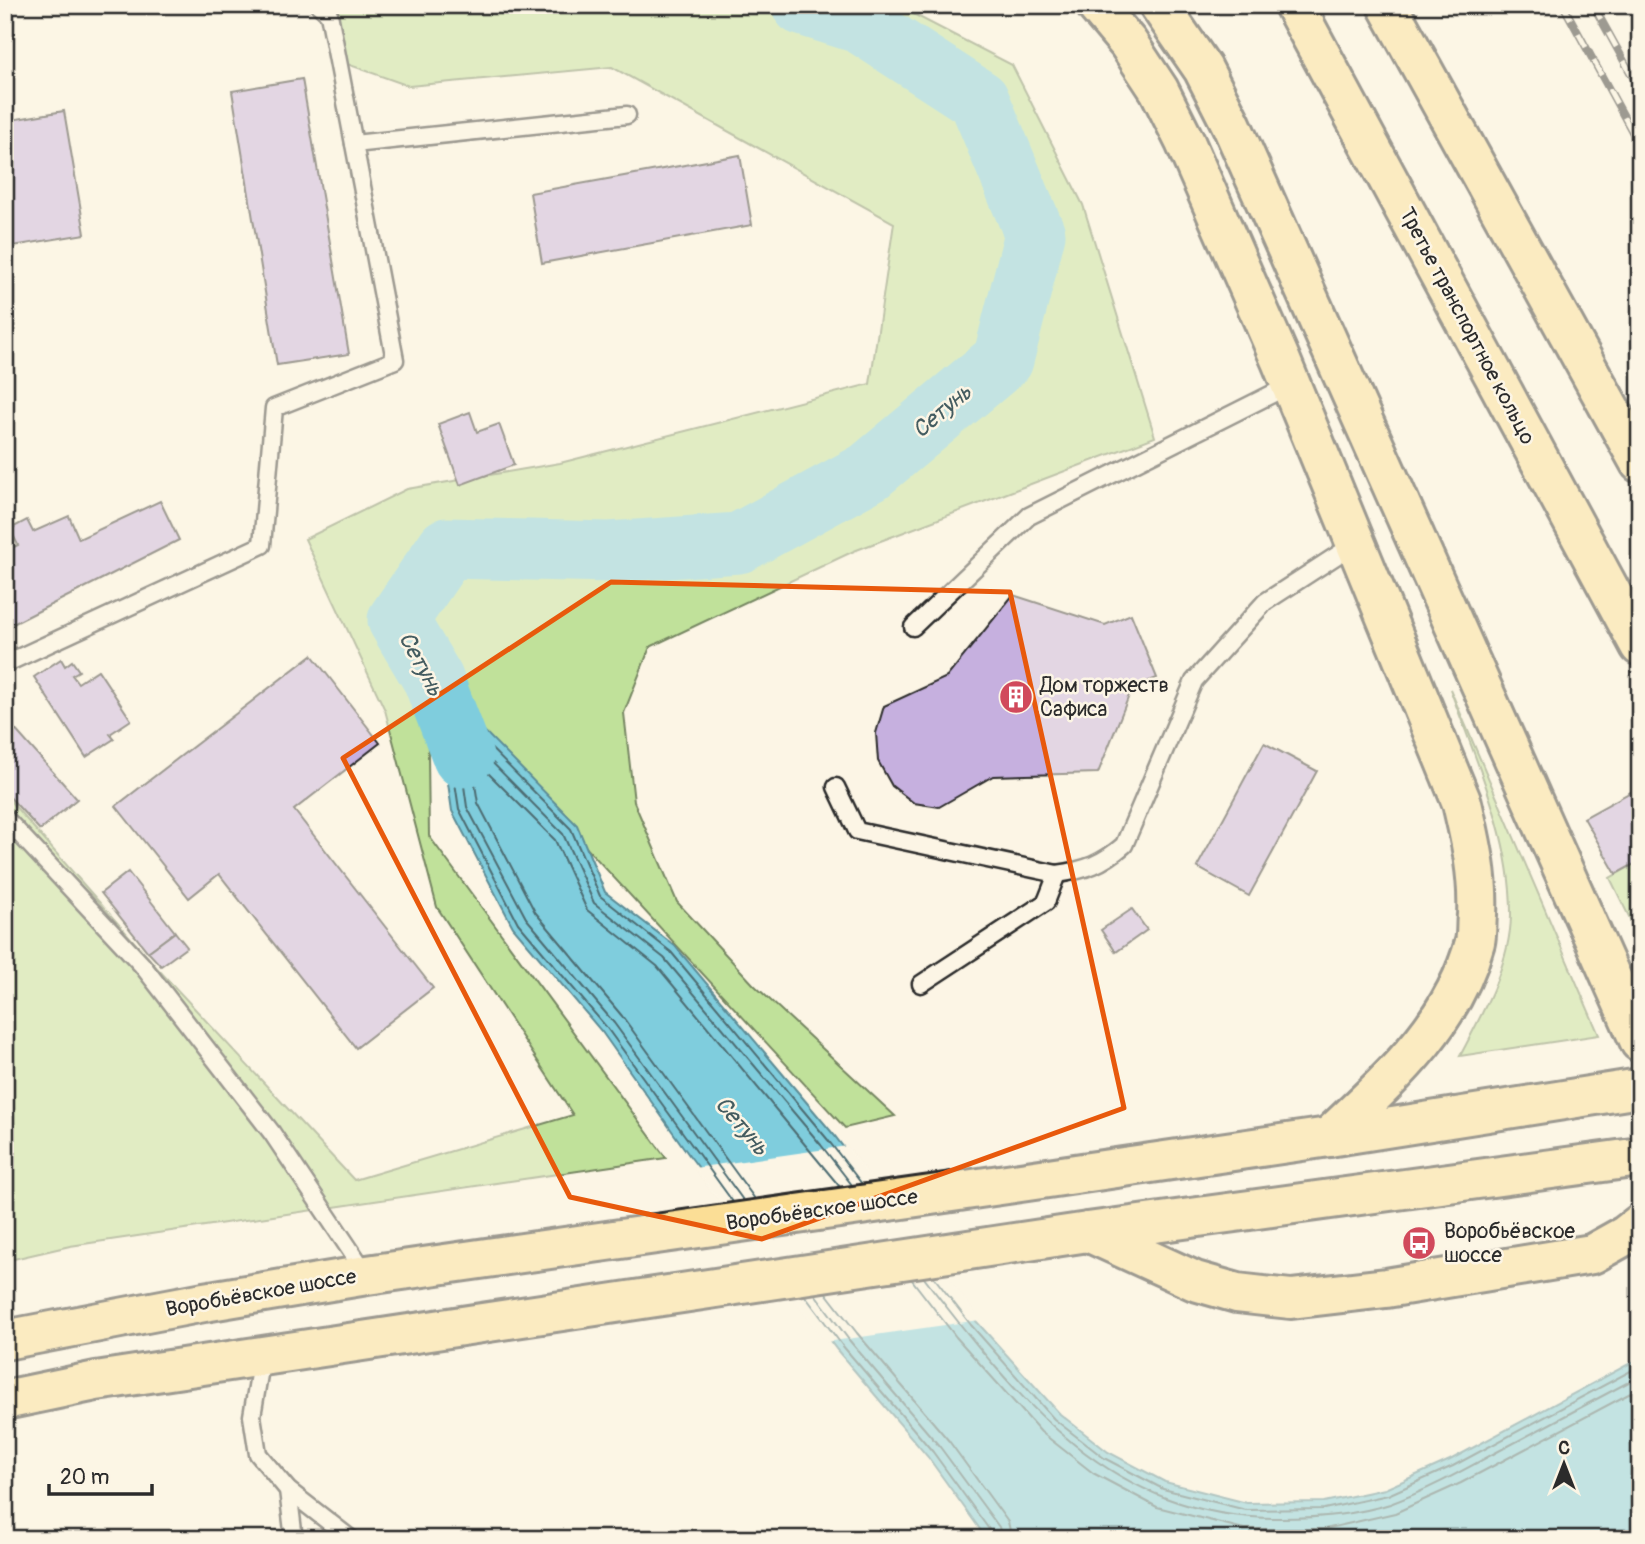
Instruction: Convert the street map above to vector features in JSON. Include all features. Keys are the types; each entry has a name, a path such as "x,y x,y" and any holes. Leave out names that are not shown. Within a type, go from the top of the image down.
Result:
{"main road":[{"path":"1097,5 1128,43 1159,90 1185,142 1291,384 1462,803 1475,855 1478,901 1476,940 1457,989 1427,1039 1391,1079 1329,1137"},
{"name":"Третье транспортное кольцо","path":"1294,5 1640,646"},
{"path":"1387,5 1640,463"},
{"path":"1159,10 1203,69 1231,124 1640,1042"},
{"name":"Воробьёвское шоссе","path":"5,1340 204,1302 367,1275 1329,1137 1640,1088"},
{"path":"5,1400 96,1381 728,1286 1640,1157"},
{"path":"1088,1233 1195,1281 1237,1293 1291,1299 1385,1289 1592,1254 1640,1224"}],"lane":[{"path":"5,664 262,545 274,408 395,360 330,14 320,5"},
{"path":"354,144 627,115"},
{"path":"913,627 1029,516 1291,384"},
{"path":"835,788 857,831 1057,874 1078,871 1105,861 1124,845 1194,681 1265,602 1356,543"},
{"path":"5,818 142,965 272,1133 367,1275"},
{"path":"921,984 1046,902 1057,874"},
{"path":"262,1357 252,1416 258,1454 288,1490 351,1539"},
{"path":"288,1490 294,1539"}],"highlighted area":[{"path":"611,582 1010,592 1124,1108 762,1239 570,1197 343,758"}],"green space":[{"path":"315,5 896,5 1012,65 1083,205 1155,437 854,551 650,647 624,713 634,802 677,902 754,985 895,1116 845,1128 427,675 429,836 666,1158 70,1246 5,1261 5,795 157,968 354,1180 573,1115 437,907 385,710 305,539 407,489 560,463 870,384 894,223 612,67 409,86 347,64"},
{"path":"1450,689 1599,1035 1460,1056 1486,1006 1500,971 1506,953 1511,916 1506,858 1499,829"},
{"path":"1640,861 1640,939 1610,878"}],"water":[{"path":"433,679 577,825 605,892 675,946 834,1135 976,1321 1060,1414 1108,1452 1165,1482 1247,1503 1324,1502 1385,1489 1450,1460 1640,1358 1640,1539 987,1539 928,1457 837,1350 689,1155 602,1032 513,927 452,811"}],"pier":[{"path":"847,1146 980,1320 826,1342 694,1168"}],"building":[{"path":"302,79 349,354 277,365 232,91"},
{"path":"64,111 85,234 7,247 5,121"},
{"path":"740,155 752,225 542,263 530,193"},
{"path":"470,412 477,432 499,424 514,465 460,485 438,424"},
{"path":"160,501 179,540 5,628 5,551 18,545 10,529 27,520 33,532 69,516 79,539"},
{"name":"Дом торжеств Сафиса","path":"1013,595 1105,625 1131,614 1157,678 1132,688 1098,773 993,776 939,807 914,803 892,786 878,761 876,733 884,706 947,677"},
{"path":"5,629 15,648 5,652"},
{"path":"312,655 380,743 294,810 433,988 356,1048 219,874 189,898 116,806"},
{"path":"61,659 65,666 72,661 79,671 72,675 78,683 98,670 131,720 110,734 114,739 86,757 34,677"},
{"path":"5,718 77,799 40,830 5,792"},
{"path":"1264,743 1317,771 1249,896 1197,867"},
{"path":"1640,787 1640,861 1616,874 1584,818"},
{"path":"128,872 175,932 148,952 101,893"},
{"path":"1132,909 1147,930 1116,952 1101,930"},
{"path":"175,932 187,947 161,966 148,952"}],"waterway":[{"name":"Сетунь","path":"463,757 433,679 398,620 447,548 609,552 739,543 869,472 1003,360 1035,234 979,100 860,23 802,5"}],"railway":[{"path":"1563,5 1640,146"},
{"path":"1593,5 1640,90"}],"place":[{"name":"Дом торжеств Сафиса","path":"1016,697"},
{"name":"Воробьёвское шоссе","path":"1419,1243"}]}
